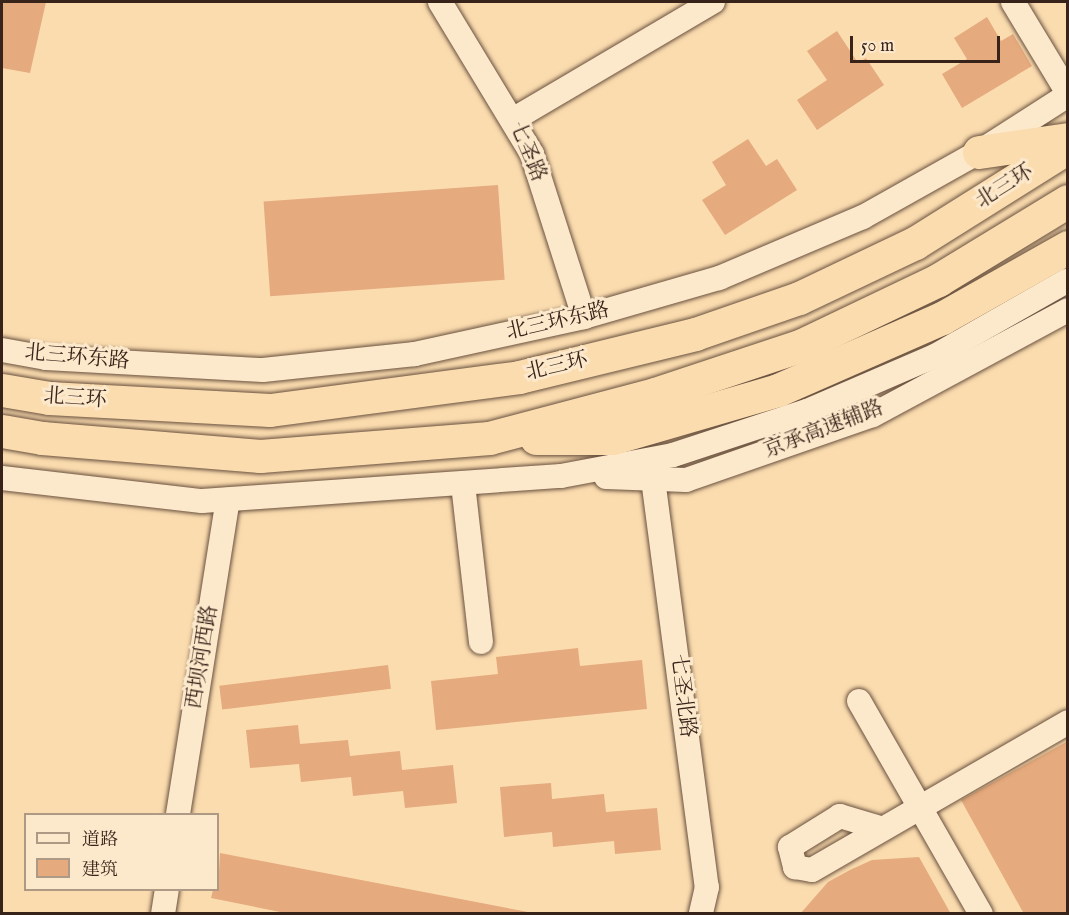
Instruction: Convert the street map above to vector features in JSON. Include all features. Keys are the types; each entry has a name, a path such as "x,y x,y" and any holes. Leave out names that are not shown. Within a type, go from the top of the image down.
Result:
{"highway":[{"path":"979,152 1068,140"},
{"name":"北三环","path":"2,390 49,399 270,410 519,376 696,334 799,298 915,243 1068,147"},
{"name":"北三环","path":"2,431 42,438 260,456 489,438 655,394 802,345 938,280 1068,201"},
{"path":"489,438 613,438 778,390 942,318 1068,247"},
{"path":"2,450 42,438"}],"street":[{"name":"七圣路","path":"440,2 514,119 532,154 584,317"},
{"path":"514,119 713,2"},
{"path":"1013,2 1068,94"},
{"name":"北三环东路","path":"2,350 46,358 263,370 415,354 584,317 719,278 863,217 979,152 1068,94"},
{"path":"2,478 202,501 561,476 673,455 807,411 934,356 1057,290 1068,280"},
{"name":"京承高速辅路","path":"561,476 686,480 873,415 1068,310"},
{"name":"七圣北路","path":"653,479 707,887 701,914"},
{"path":"463,484 481,642"},
{"name":"西坝河西路","path":"178,813 228,500"},
{"path":"859,701 921,805 981,914"},
{"path":"880,828 1068,722"},
{"path":"163,914 166,891"}],"building":[{"path":"2,2 46,2 30,73 2,68"},
{"path":"987,17 1001,41 1013,34 1032,66 962,108 942,74 967,59 954,38"},
{"path":"837,31 858,63 866,58 884,85 817,130 797,100 827,80 807,51"},
{"path":"748,139 766,166 777,159 797,190 725,235 702,200 726,185 712,162"},
{"path":"498,185 505,280 270,296 264,201"},
{"path":"578,648 580,666 642,660 647,709 436,730 431,681 498,674 496,657"},
{"path":"388,665 391,689 222,710 219,686"},
{"path":"298,725 300,744 348,740 350,756 400,751 402,770 453,765 457,803 405,808 403,791 353,796 351,777 301,782 299,764 250,768 246,730"},
{"path":"1068,741 1068,914 1024,914 961,800"},
{"path":"551,783 552,799 604,794 606,812 657,808 661,850 615,854 614,841 553,847 552,832 504,837 500,787"},
{"path":"220,853 528,912 528,914 290,914 211,898 213,891 219,891"},
{"path":"919,857 951,914 800,914 828,882 850,870 872,860"}]}
